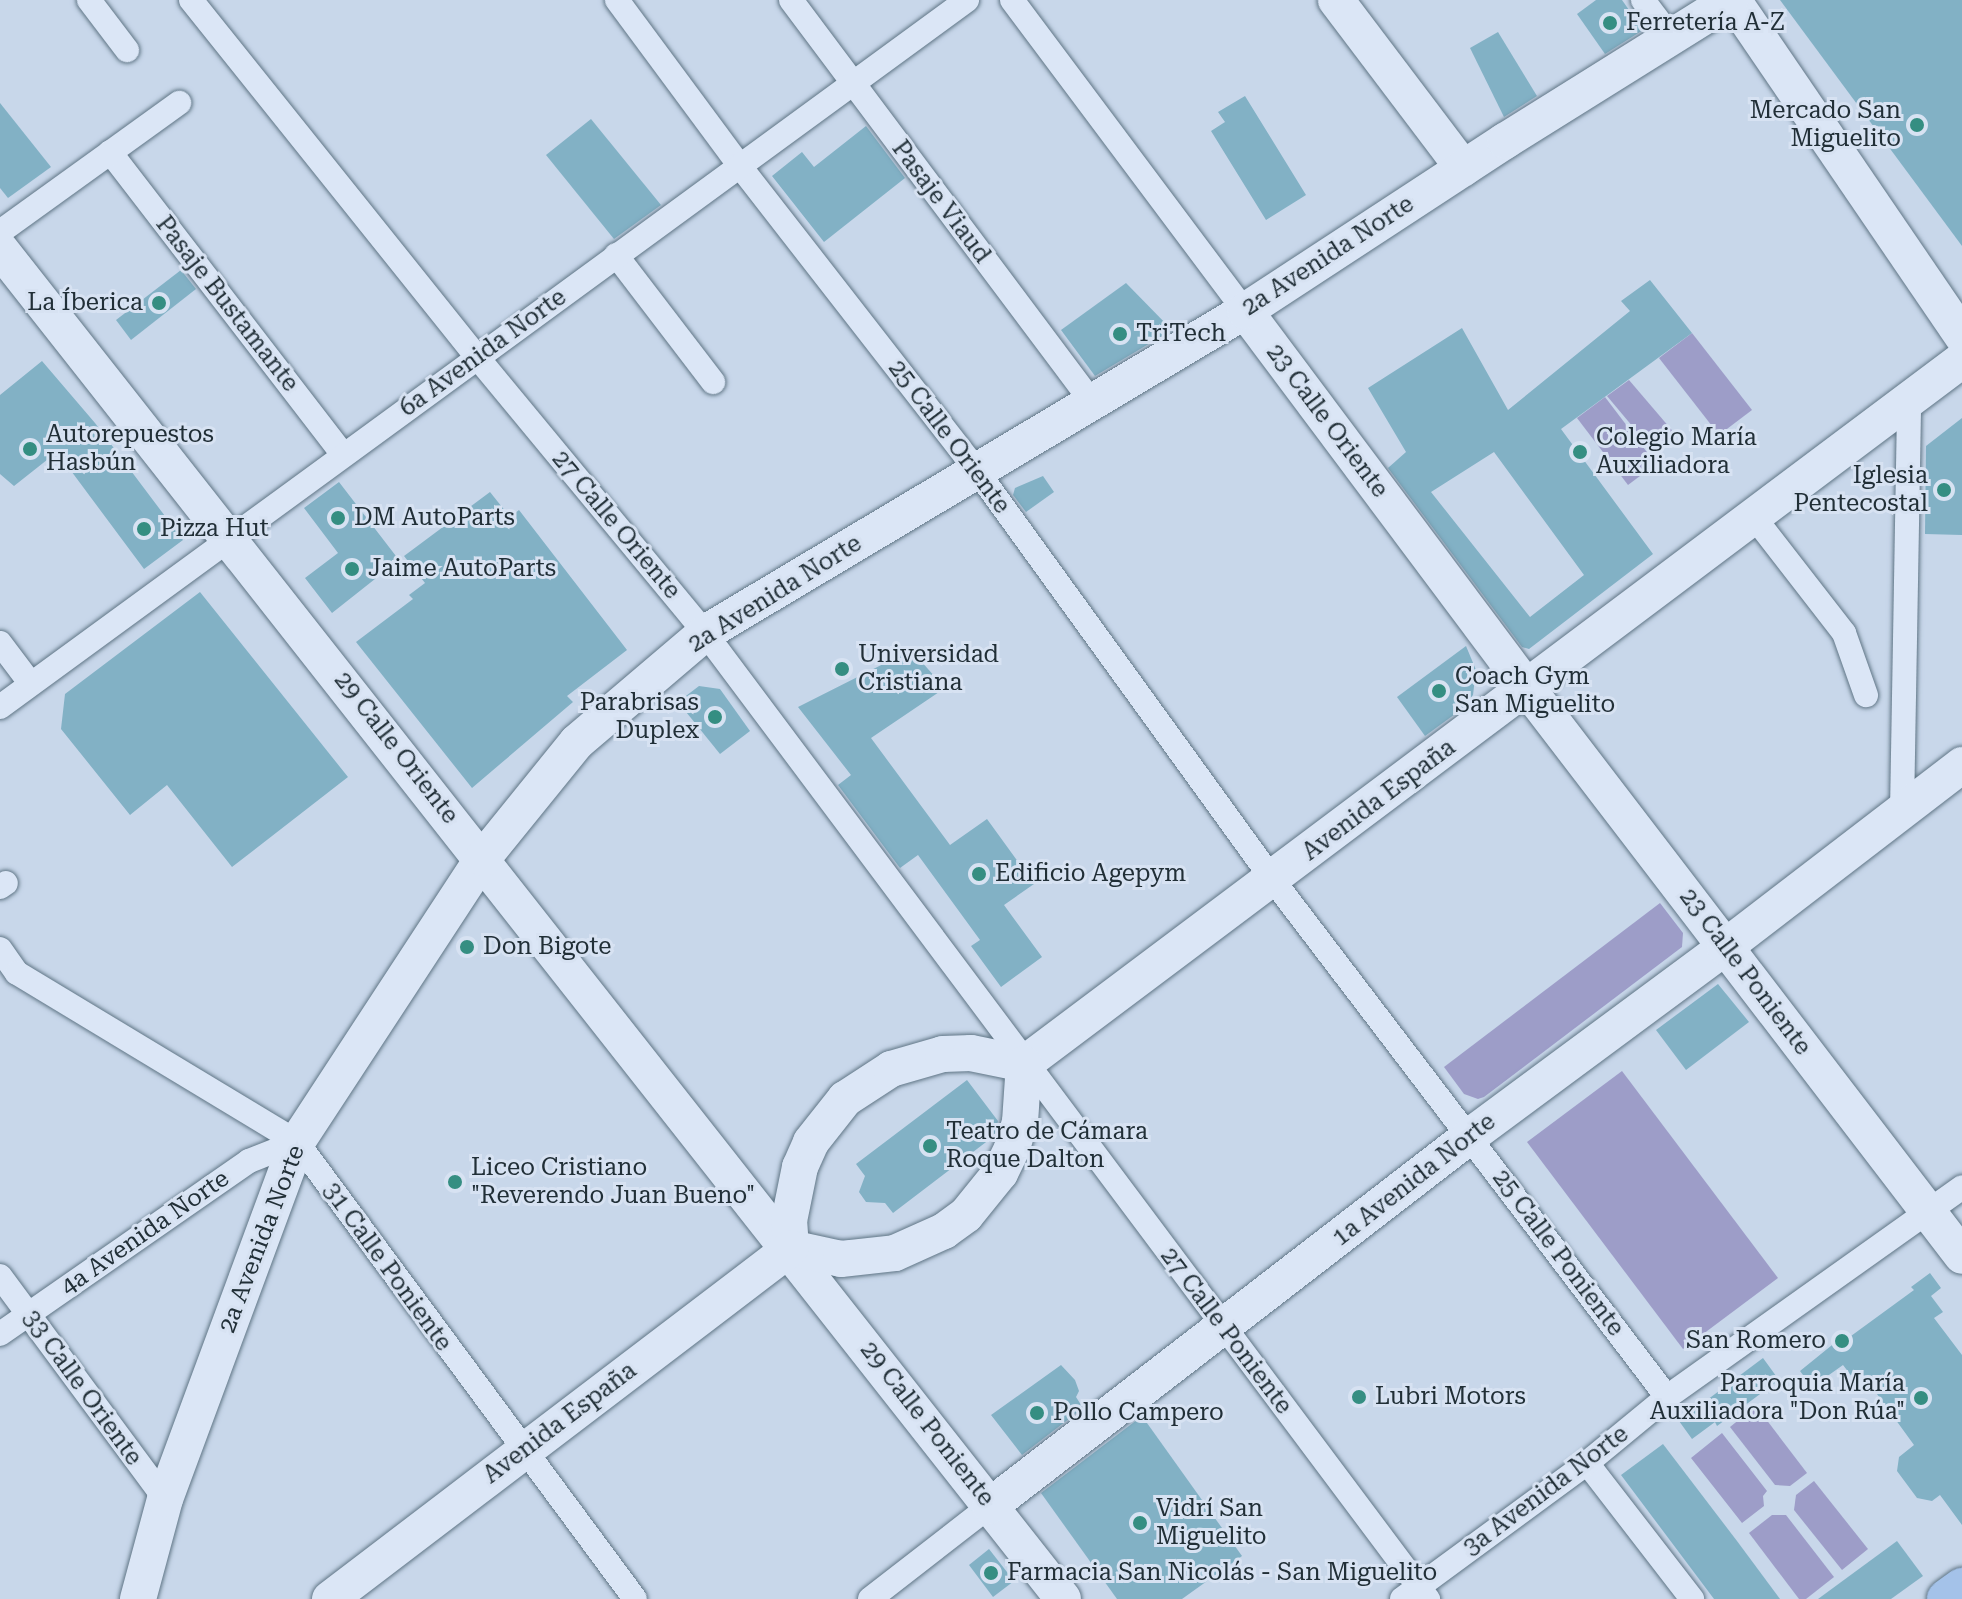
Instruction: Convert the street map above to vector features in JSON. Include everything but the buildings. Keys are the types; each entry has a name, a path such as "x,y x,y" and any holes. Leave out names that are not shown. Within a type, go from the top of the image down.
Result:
{"main road":[{"path":"1336,0 1463,168"},
{"name":"2a Avenida Norte","path":"138,1599 165,1499 297,1142 483,858 577,742 705,633 1245,311 1463,168 1732,0"},
{"path":"1732,0 1962,336"},
{"name":"29 Calle Oriente","path":"0,249 791,1248"},
{"name":"23 Calle Oriente","path":"1245,311 1527,688"},
{"name":"Avenida España","path":"1024,1064 1962,360"},
{"name":"23 Calle Poniente","path":"1527,688 1962,1256"},
{"name":"1a Avenida Norte","path":"990,1506 1470,1136 1725,947 1962,765"},
{"path":"971,1053 1024,1064 1020,1122 1012,1148 984,1195 966,1215 944,1231 895,1253 841,1259 791,1248 789,1221 800,1167 811,1142 845,1099 891,1069 917,1060 971,1053"},
{"name":"Avenida España","path":"330,1599 791,1248"},
{"name":"29 Calle Poniente","path":"791,1248 1063,1599"},
{"path":"1947,1599 1962,1588"}],"street":[{"path":"89,0 127,50"},
{"name":"27 Calle Oriente","path":"191,0 477,357 705,633 1024,1064"},
{"name":"25 Calle Oriente","path":"617,0 739,165 977,471 1273,880"},
{"name":"Pasaje Viaud","path":"791,0 1092,402"},
{"name":"6a Avenida Norte","path":"0,707 967,0"},
{"name":"23 Calle Oriente","path":"1012,0 1245,311"},
{"path":"1643,0 1671,37"},
{"path":"0,232 179,103"},
{"name":"Pasaje Bustamante","path":"110,152 343,455"},
{"path":"616,255 713,382"},
{"path":"1902,811 1909,400"},
{"path":"1754,517 1844,633 1866,695"},
{"path":"0,643 31,684"},
{"name":"25 Calle Poniente","path":"1273,880 1667,1397"},
{"name":"31 Calle Poniente","path":"0,949 17,973 297,1142 522,1451 635,1599"},
{"name":"27 Calle Poniente","path":"1024,1064 1224,1327 1416,1595"},
{"name":"4a Avenida Norte","path":"0,1334 249,1161 297,1142"},
{"name":"3a Avenida Norte","path":"1416,1595 1667,1397 1962,1187"},
{"name":"33 Calle Oriente","path":"0,1276 165,1499"},
{"path":"1587,1463 1692,1599"},
{"name":"1a Avenida Norte","path":"870,1599 990,1506"}],"shaded area":[{"path":"1692,333 1752,410 1719,435 1659,358"},
{"path":"1629,380 1676,435 1654,452 1607,396"},
{"path":"1605,397 1656,464 1628,485 1577,418"},
{"path":"1660,903 1683,933 1682,947 1484,1097 1478,1099 1464,1094 1444,1067"},
{"path":"1622,1071 1778,1278 1683,1349 1527,1142"},
{"path":"1756,1406 1807,1473 1790,1486 1775,1485 1730,1427"},
{"path":"1722,1433 1767,1491 1763,1496 1764,1506 1742,1523 1691,1458"},
{"path":"1814,1481 1868,1549 1842,1570 1794,1510 1796,1495"},
{"path":"1772,1515 1786,1515 1834,1577 1806,1599 1799,1599 1749,1533"}],"place":[{"name":"Ferretería A-Z","path":"1610,23"},
{"name":"Mercado San Miguelito","path":"1917,125"},
{"name":"La Íberica","path":"159,303"},
{"name":"TriTech","path":"1120,334"},
{"name":"Autorepuestos Hasbún","path":"30,449"},
{"name":"Colegio María Auxiliadora","path":"1580,452"},
{"name":"Iglesia Pentecostal","path":"1944,490"},
{"name":"DM AutoParts","path":"338,518"},
{"name":"Pizza Hut","path":"144,529"},
{"name":"Jaime AutoParts","path":"352,569"},
{"name":"Universidad Cristiana","path":"842,669"},
{"name":"Coach Gym San Miguelito","path":"1439,691"},
{"name":"Parabrisas Duplex","path":"715,717"},
{"name":"Edificio Agepym","path":"979,874"},
{"name":"Don Bigote","path":"467,947"},
{"name":"Teatro de Cámara Roque Dalton","path":"930,1146"},
{"name":"Liceo Cristiano \"Reverendo Juan Bueno\"","path":"455,1182"},
{"name":"San Romero","path":"1842,1341"},
{"name":"Lubri Motors","path":"1359,1397"},
{"name":"Parroquia María Auxiliadora \"Don Rúa\"","path":"1921,1398"},
{"name":"Pollo Campero","path":"1037,1413"},
{"name":"Vidrí San Miguelito","path":"1140,1523"},
{"name":"Farmacia San Nicolás - San Miguelito","path":"991,1573"}]}
